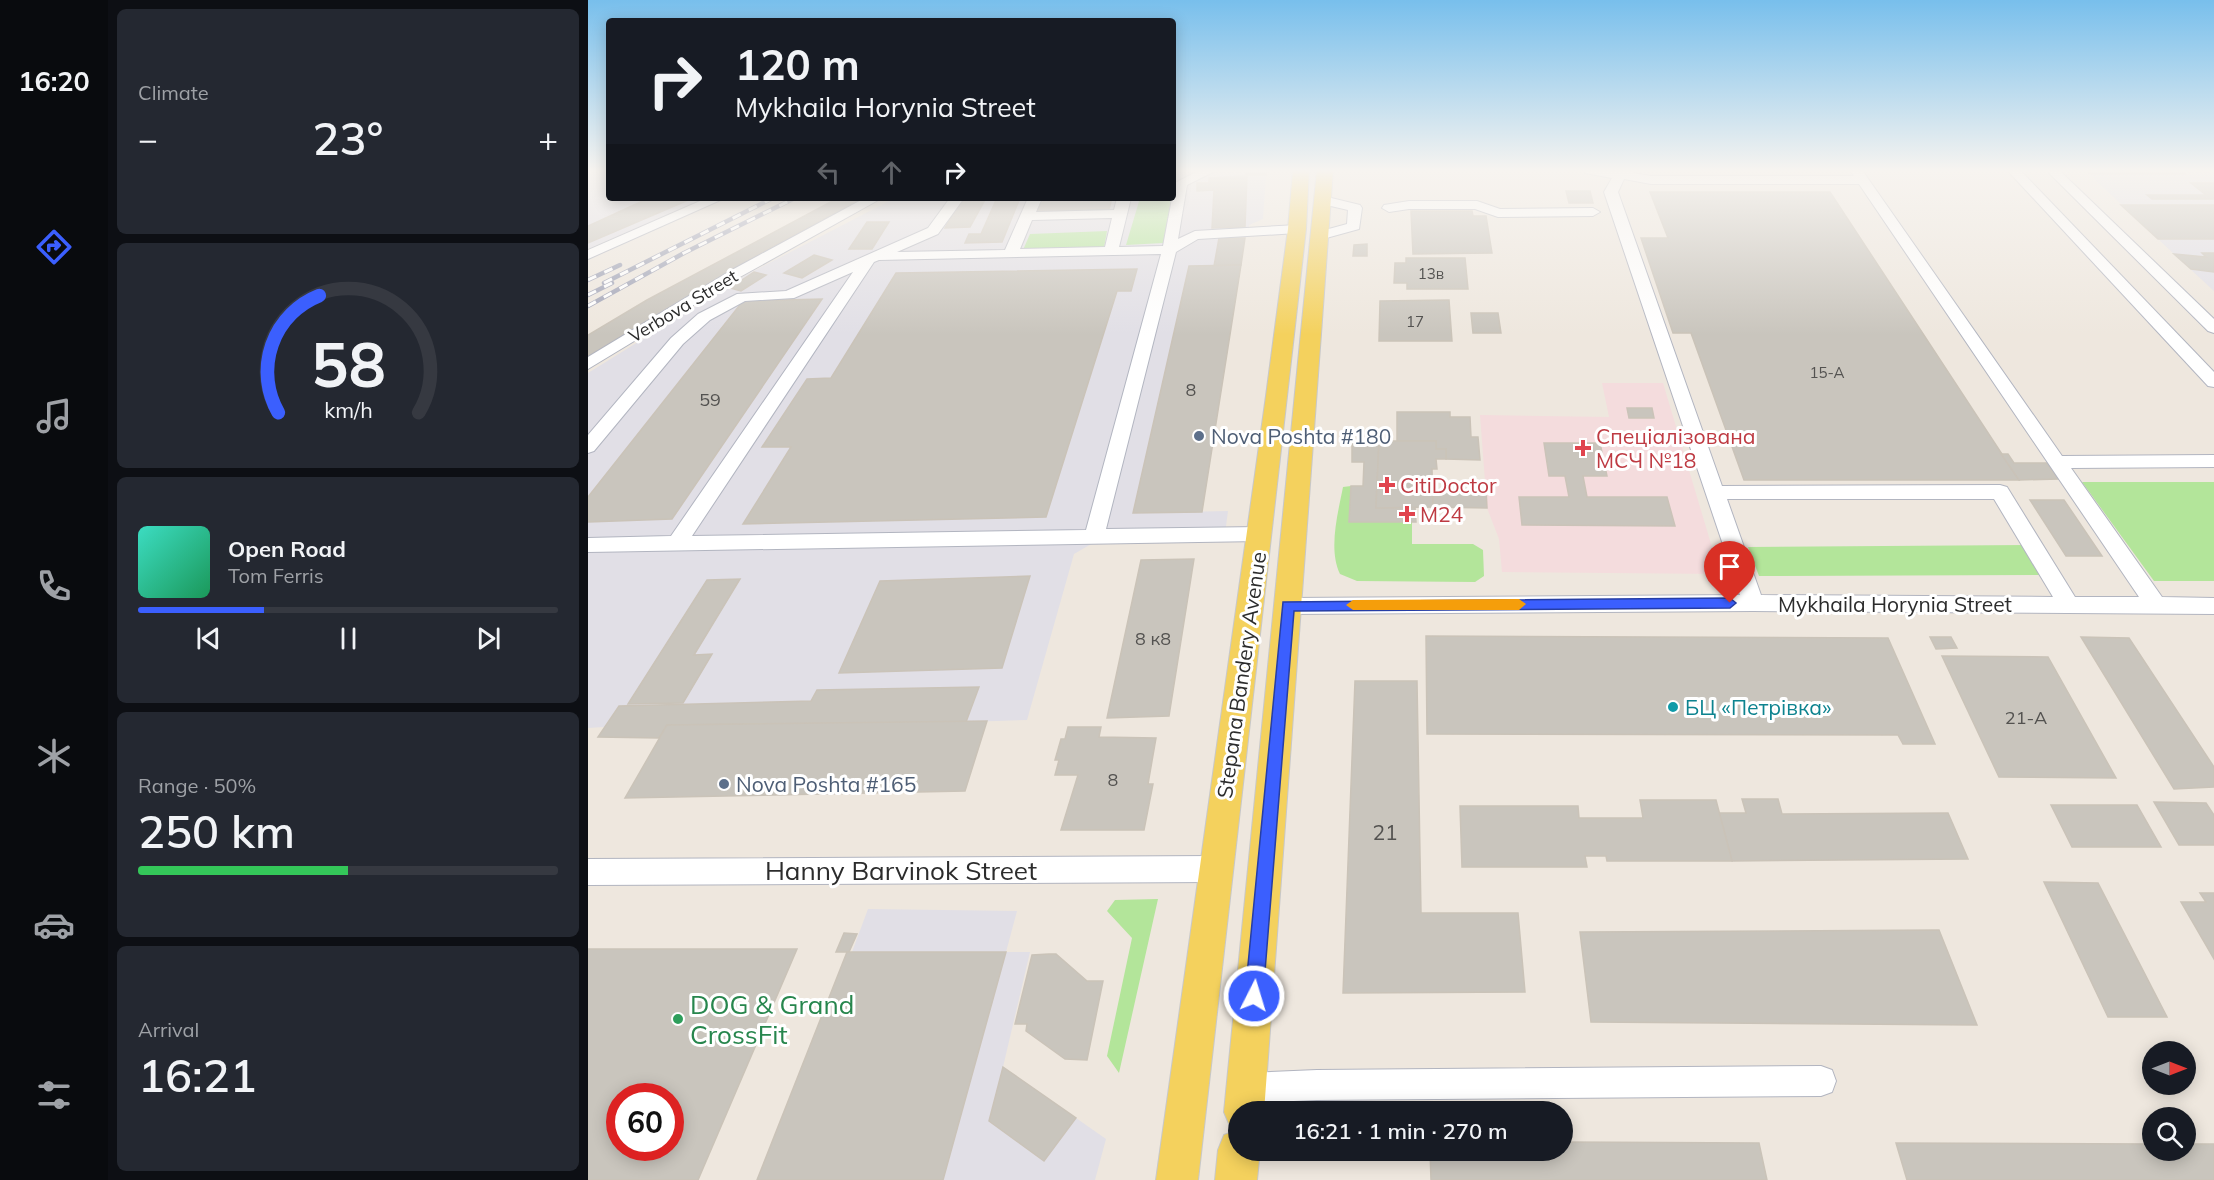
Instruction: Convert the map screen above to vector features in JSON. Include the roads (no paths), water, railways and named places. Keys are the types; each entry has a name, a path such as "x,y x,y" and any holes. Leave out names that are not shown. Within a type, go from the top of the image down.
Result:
{"main road":[{"name":"Stepana Bandery Avenue","path":"1177,1177 1297,225"},
{"name":"Stepana Bandery Avenue","path":"1246,1101 1320,225"},
{"path":"1236,1180 1238,1161"},
{"path":"1249,1161 1250,1180"}],"street":[{"path":"588,255 656,225"},
{"name":"Verbova Street","path":"588,364 735,274 824,225"},
{"path":"588,447 677,341 705,317 742,297 789,295 933,231 937,225"},
{"path":"1011,254 1023,225"},
{"path":"1111,251 1117,225"},
{"path":"1094,537 1173,225"},
{"path":"1319,236 1354,225"},
{"path":"1622,225 1753,603"},
{"path":"1894,225 2156,606"},
{"path":"2065,225 2214,382"},
{"path":"2108,225 2214,328"},
{"path":"871,257 1168,250 1195,235 1297,229"},
{"path":"675,543 871,257"},
{"path":"2057,462 2214,461"},
{"path":"1726,492 2000,492 2069,605"},
{"path":"588,545 1260,534"},
{"name":"Mykhaila Horynia Street","path":"1288,606 1753,603 2214,606"},
{"name":"Hanny Barvinok Street","path":"588,872 1215,869"},
{"path":"1257,1101 1317,1085 1821,1081"}],"railway":[{"path":"604,283 719,225"},
{"path":"588,306 740,225"},
{"path":"588,280 620,265"},
{"path":"588,295 612,283"}],"place":[{"name":"Nova Poshta #180","path":"1199,436"},
{"name":"Спеціалізована МСЧ №18","path":"1583,448"},
{"name":"CitiDoctor","path":"1387,485"},
{"name":"М24","path":"1407,514"},
{"name":"БЦ «Петрівка»","path":"1673,707"},
{"name":"Nova Poshta #165","path":"724,784"},
{"name":"DOG & Grand CrossFit","path":"678,1019"}]}
